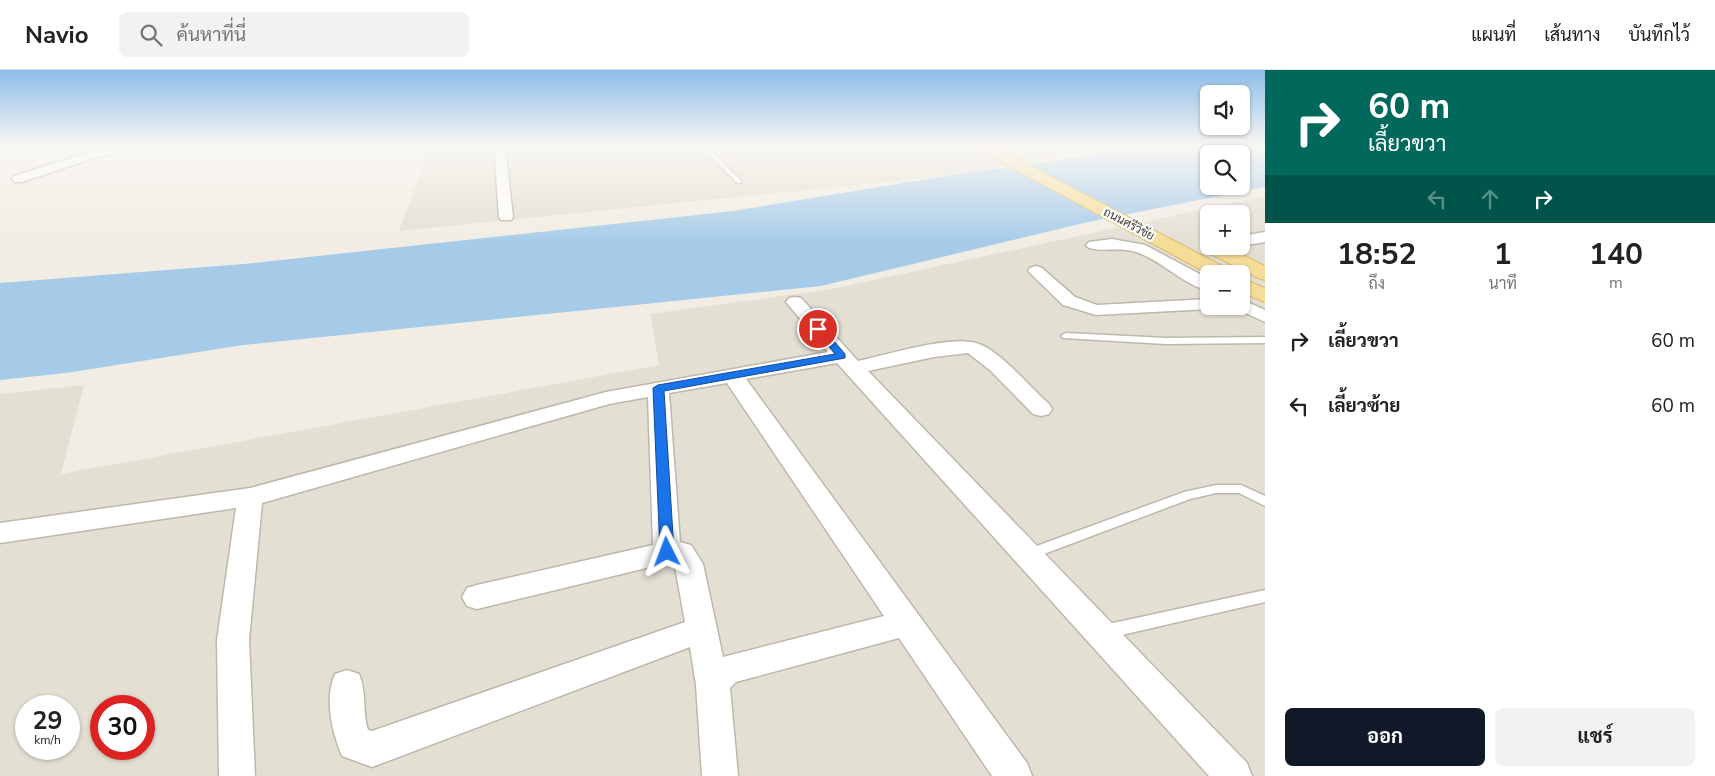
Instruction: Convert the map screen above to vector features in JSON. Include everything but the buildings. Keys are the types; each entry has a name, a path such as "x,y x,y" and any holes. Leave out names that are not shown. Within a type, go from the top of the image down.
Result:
{"main road":[{"name":"ถนนศรีวิชัย","path":"1044,179 1206,265"},
{"name":"ถนนศรีวิชัย","path":"1074,179 1115,199"},
{"path":"1228,255 1265,274"},
{"path":"1250,288 1265,296"}],"street":[{"path":"502,179 506,217"},
{"path":"1250,240 1265,237"},
{"path":"1094,245 1112,244 1140,248 1200,281"},
{"path":"1036,271 1069,301 1082,307 1096,310 1200,304"},
{"path":"795,302 847,362 1234,776"},
{"path":"1250,309 1265,317"},
{"path":"0,533 250,497 606,398 732,375 948,348 972,347 984,354 1041,409"},
{"path":"732,375 1014,776"},
{"path":"658,388 667,552"},
{"path":"237,776 233,640 250,497"},
{"path":"477,597 667,552 681,554 689,564 713,685 720,776"},
{"path":"713,685 720,675 728,670 908,623"},
{"path":"347,685 348,724 355,744 372,749 702,629"}],"lane":[{"path":"736,179 739,182"},
{"path":"1066,336 1215,343 1265,340"},
{"path":"1027,555 1188,495 1216,489 1241,489 1265,501"},
{"path":"1100,633 1246,602 1265,596"}],"shaded area":[{"path":"419,179 915,179 399,231"},
{"path":"1265,196 1265,776 0,776 0,394 84,385 61,474 659,365 650,314 827,290 1200,210 1200,255 1250,255 1250,205 1223,205"}],"water":[{"path":"928,179 1200,179 1200,195 1225,195 1088,222 821,286 243,345 66,373 0,380 0,283 244,264 733,211"},
{"path":"1250,179 1265,179 1265,187 1250,190"}],"route":[{"path":"667,552 658,388 842,356 818,329"}]}
